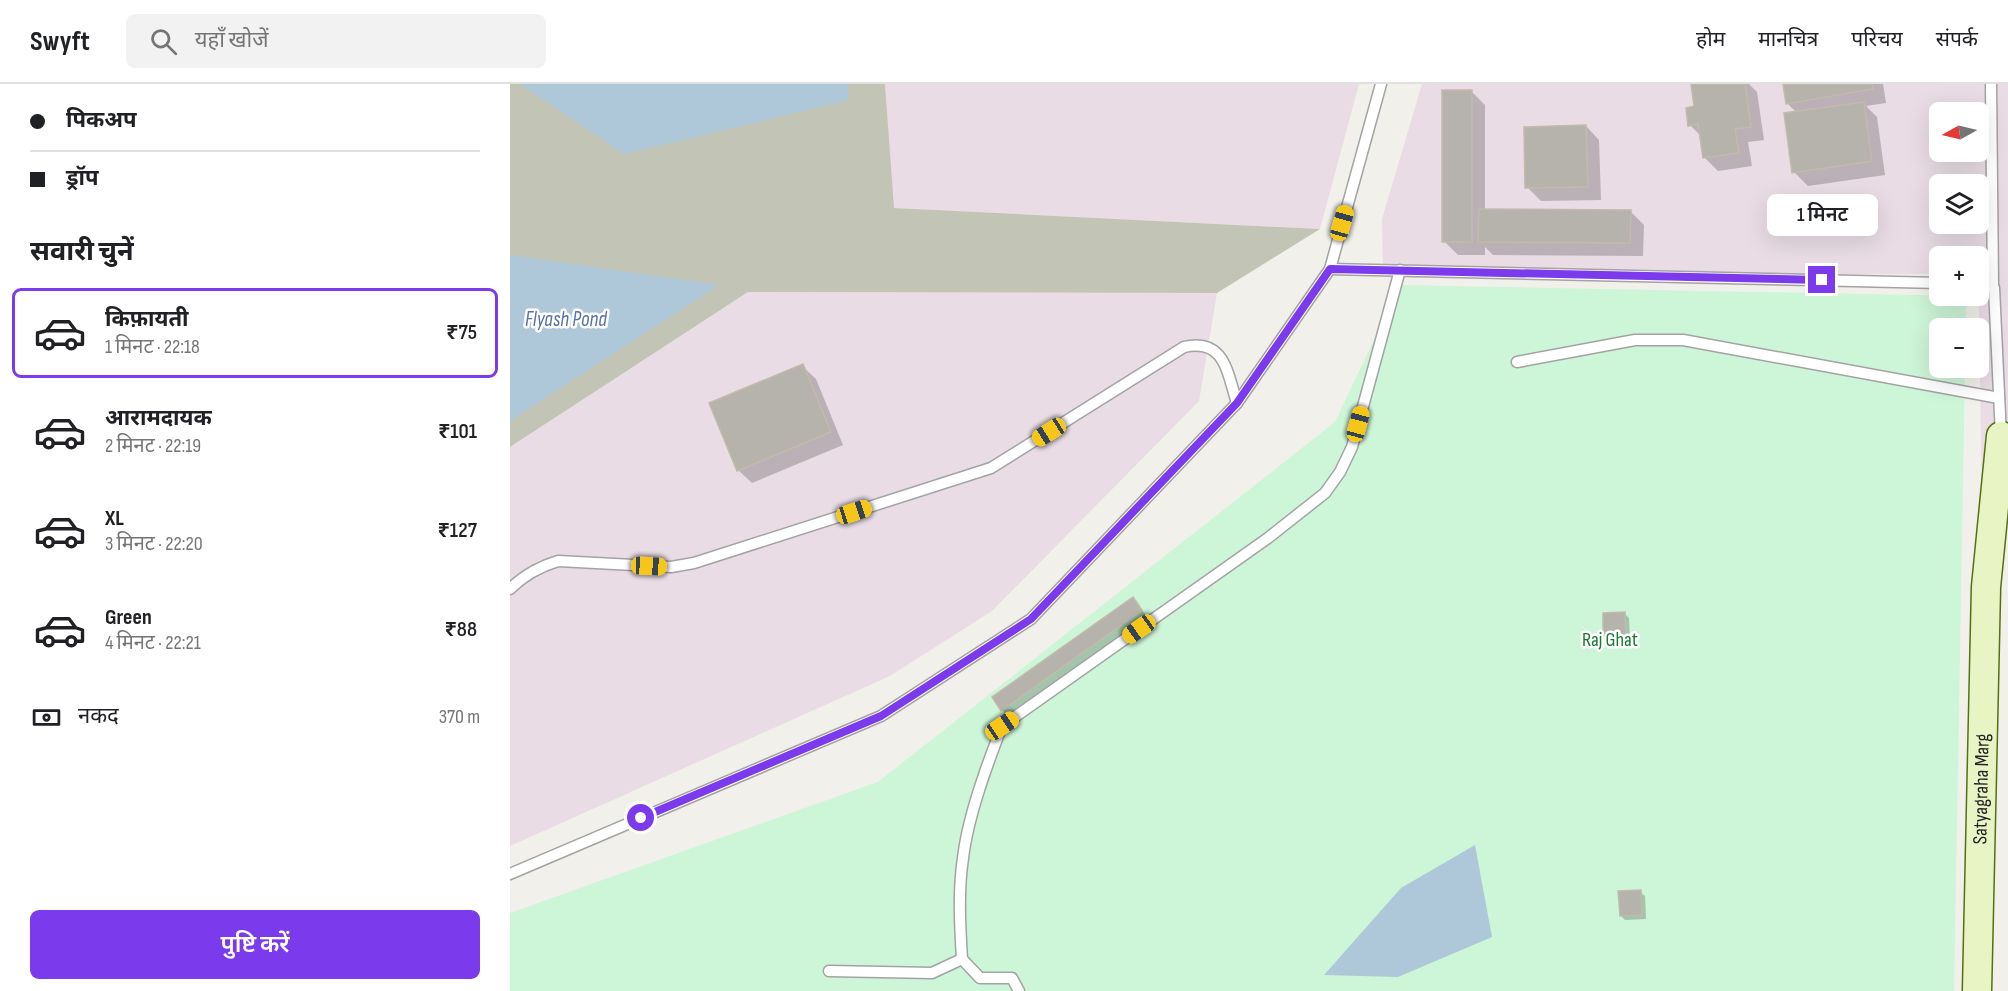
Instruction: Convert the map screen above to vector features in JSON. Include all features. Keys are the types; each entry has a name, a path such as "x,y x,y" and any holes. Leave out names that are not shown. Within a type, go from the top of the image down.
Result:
{"main road":[{"path":"2001,436 2008,465"},
{"name":"Satyagraha Marg","path":"1977,991 1997,586 2001,436"}],"lane":[{"path":"510,874 881,716 1031,619 1237,403 1330,269 1381,84"},
{"path":"1991,84 1993,286 2001,436"},
{"path":"1330,269 1929,283"},
{"path":"1019,991 1012,978 980,978 962,959 960,921 963,858 984,771 1002,726 1268,538 1324,493 1340,472 1352,447 1400,270"},
{"path":"1989,285 1993,286"},
{"path":"1517,362 1635,340 1683,340 1999,398"},
{"path":"510,589 531,572 558,561 671,567 694,563 991,468 1184,347 1198,344 1222,356 1237,403"},
{"path":"829,971 932,973 962,959"}],"shaded area":[{"path":"510,84 885,84 894,208 1320,229 1217,293 748,292 510,447"},
{"path":"885,84 1359,84 1320,229 893,208"},
{"path":"1422,84 2008,84 2008,496 1982,496 1980,378 1989,378 1989,318 1979,318 1979,306 1989,306 1989,246 1929,246 1929,274 1383,277 1382,219"},
{"path":"748,292 1217,293 1199,401 992,611 890,676 510,846 510,447"}],"green space":[{"name":"Raj Ghat","path":"1400,285 1929,295 1929,306 1966,306 1966,318 1929,318 1929,378 1965,378 1954,991 510,991 510,913 878,782 1335,422"}],"water":[{"path":"520,84 848,84 849,100 624,154"},
{"name":"Flyash Pond","path":"510,255 719,285 510,421"},
{"path":"1475,845 1492,937 1398,977 1324,975 1401,888"}],"building":[{"path":"1691,84 1745,84 1751,127 1735,129 1739,153 1703,158 1698,124 1688,126 1686,108 1694,106"},
{"path":"1783,84 1872,84 1873,89 1786,104"},
{"path":"1442,90 1472,90 1472,242 1442,242"},
{"path":"1864,102 1872,161 1792,173 1784,113"},
{"path":"1586,125 1588,187 1525,188 1524,127"},
{"path":"1479,209 1631,210 1630,243 1478,242"},
{"path":"803,364 831,432 737,471 709,403"},
{"path":"1133,597 1142,610 1001,711 992,697"},
{"path":"1625,612 1626,637 1603,638 1603,613"},
{"path":"1641,890 1642,915 1620,916 1618,891"}],"route":[{"path":"641,818 881,716 1031,619 1237,403 1330,269 1822,280"}]}
